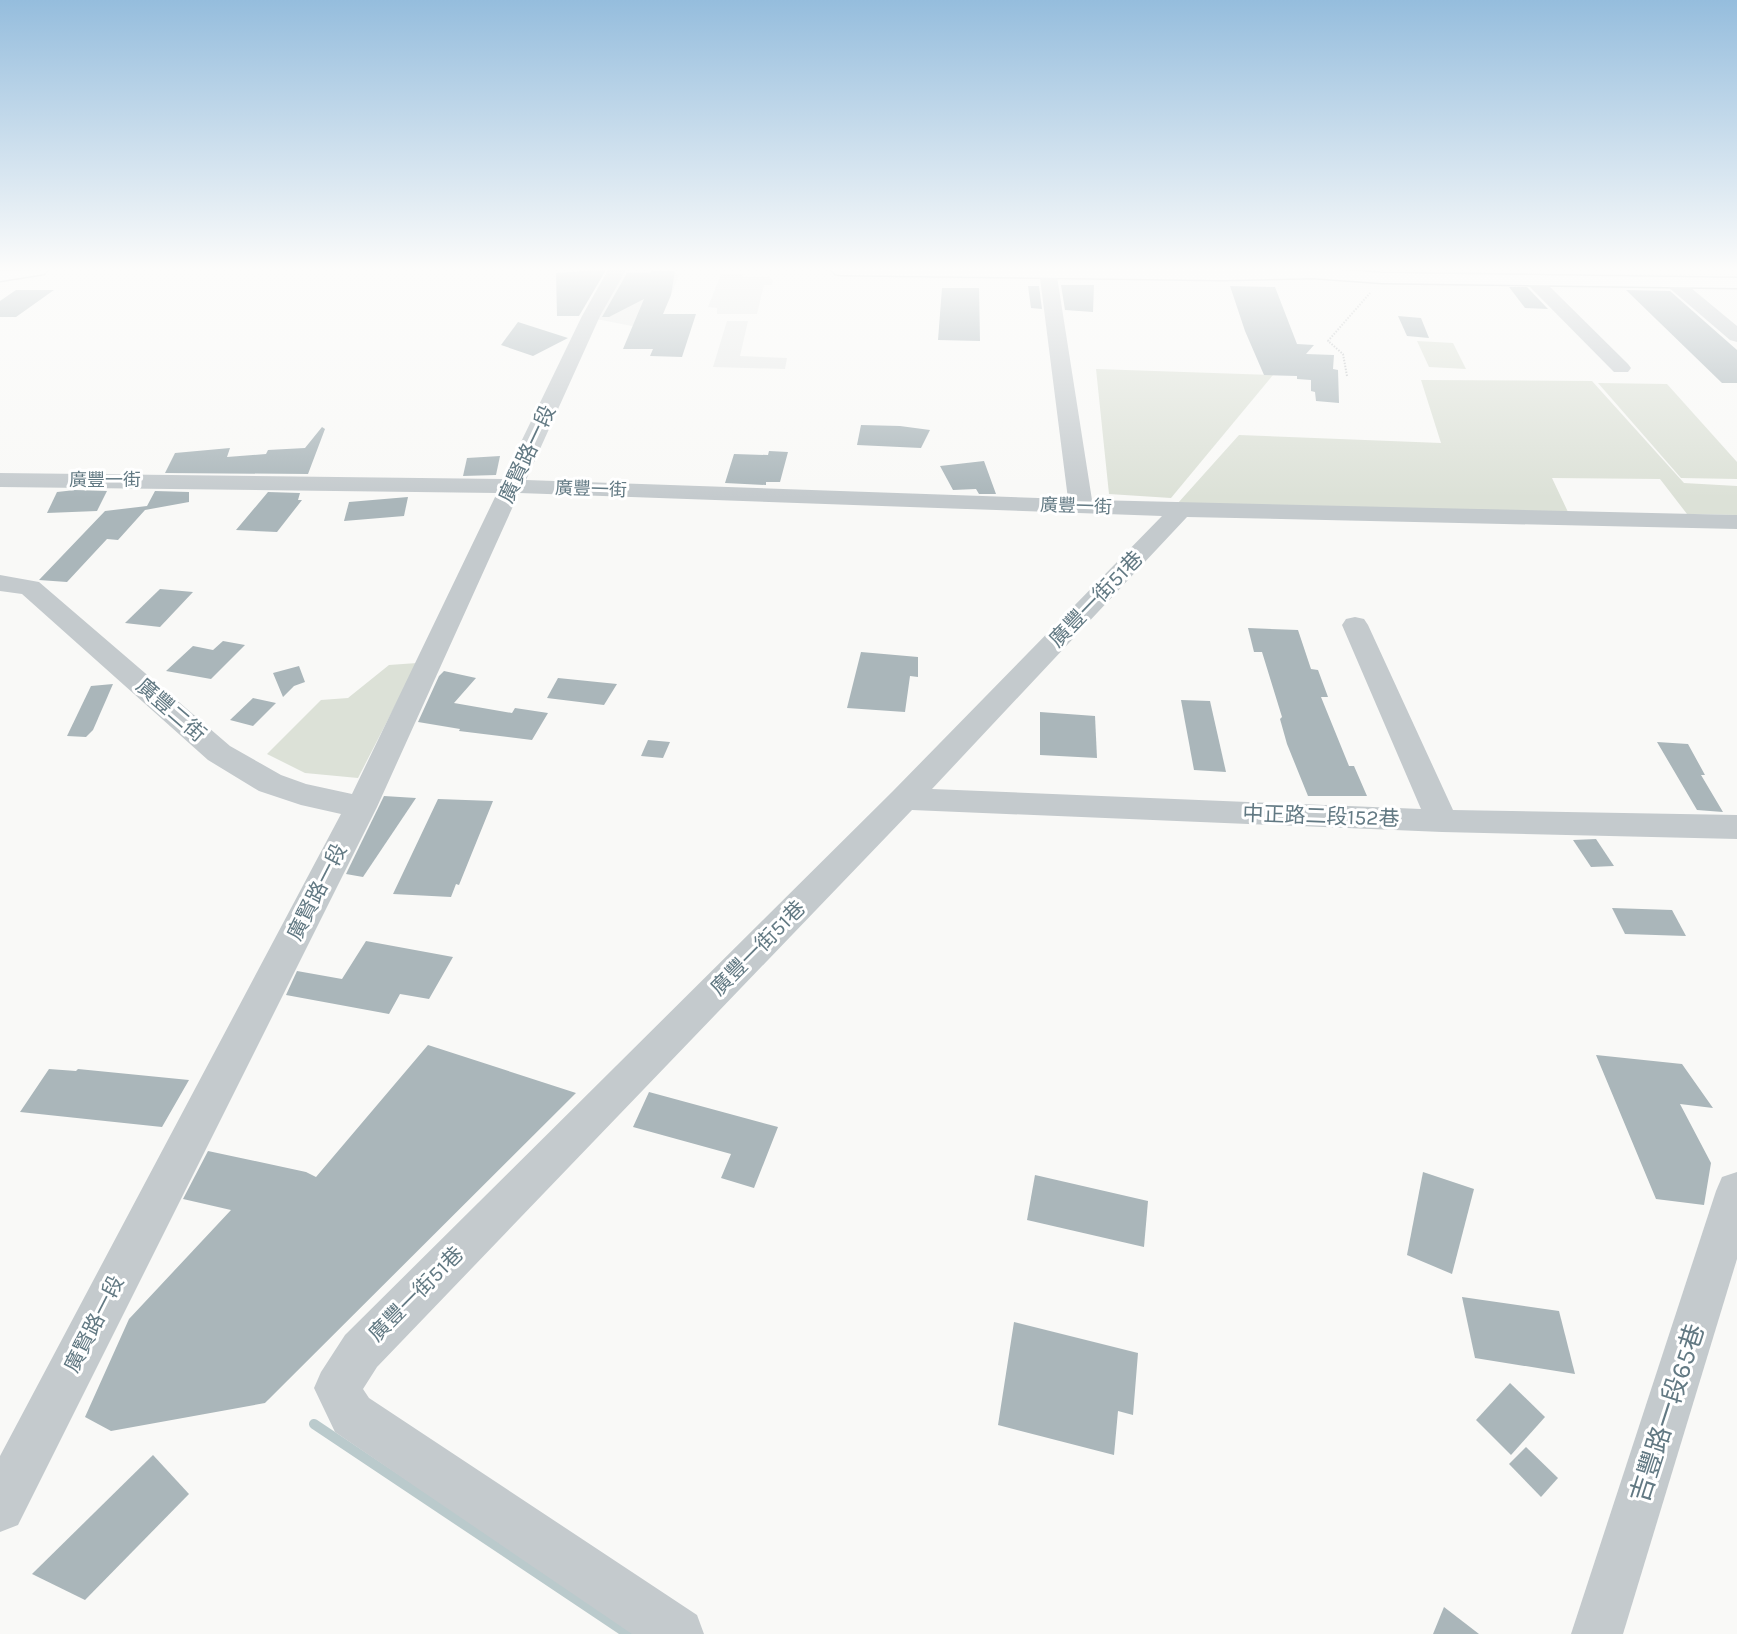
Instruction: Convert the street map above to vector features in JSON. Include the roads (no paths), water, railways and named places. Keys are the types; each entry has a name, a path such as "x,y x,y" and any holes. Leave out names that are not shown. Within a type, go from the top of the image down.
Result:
{"street":[{"name":"廣賢路一段","path":"0,1507 361,807 577,346"},
{"path":"1058,346 1081,506"},
{"path":"1599,346 1621,368"},
{"name":"廣豐一街","path":"0,480 512,486 796,498 1181,510 1737,522"},
{"name":"廣豐一街51巷","path":"678,1634 352,1415 337,1388 361,1351 904,799 1181,510"},
{"name":"廣豐二街","path":"0,583 30,587 219,753 270,783 301,794 361,807"},
{"path":"1355,626 1442,821"},
{"name":"中正路二段152巷","path":"904,799 1442,821 1737,827"},
{"name":"吉豐路一段65巷","path":"1597,1634 1737,1191"}],"waterway":[{"path":"314,1424 628,1634"}]}
